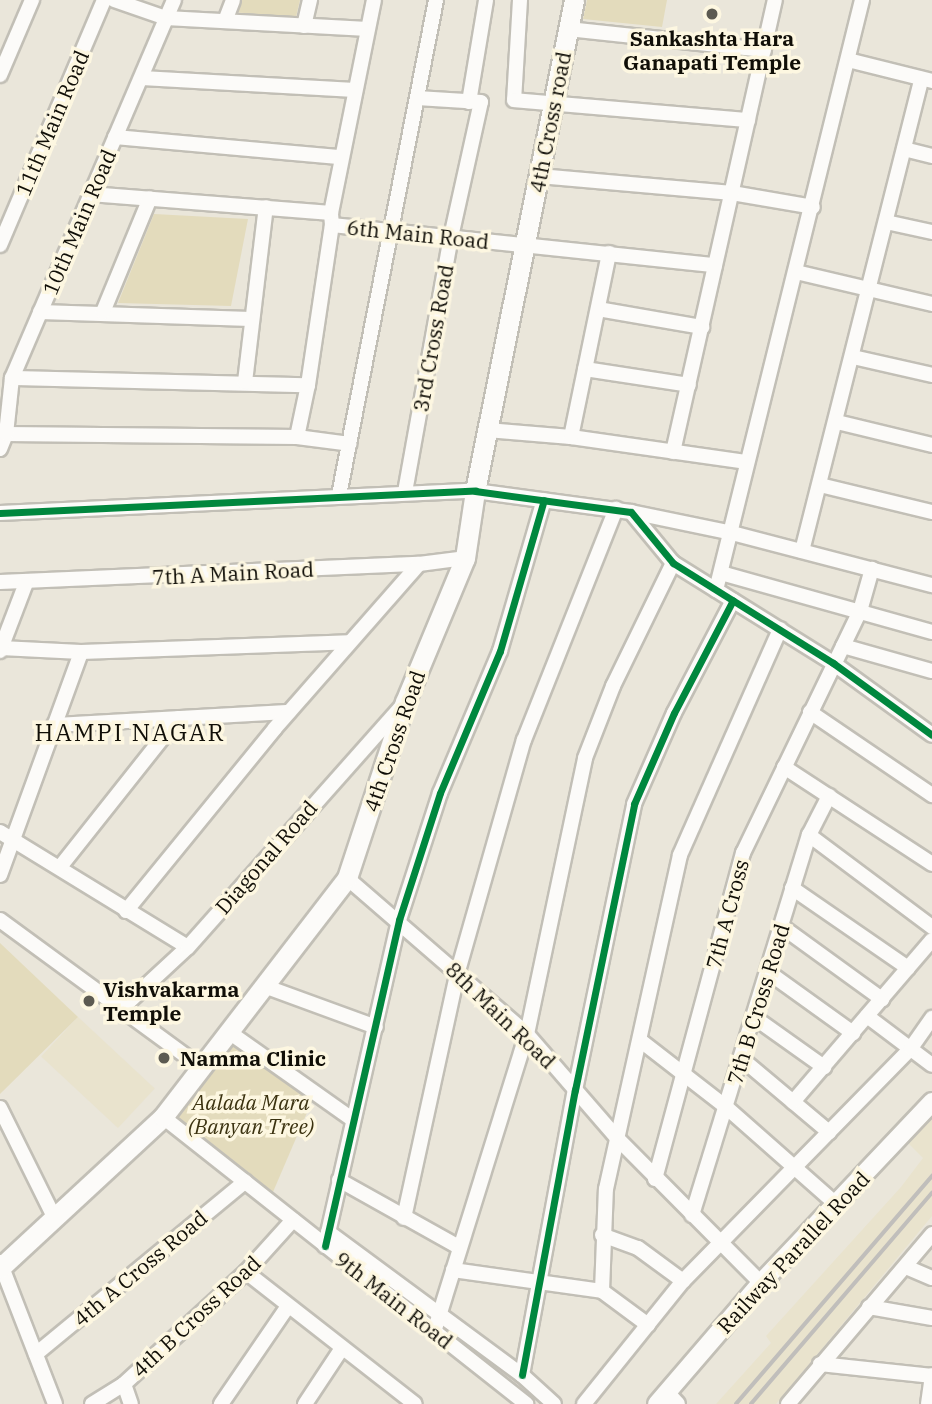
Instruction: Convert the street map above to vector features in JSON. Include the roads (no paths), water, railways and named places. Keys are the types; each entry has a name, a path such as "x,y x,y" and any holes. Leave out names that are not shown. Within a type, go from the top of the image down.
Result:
{"main road":[{"name":"4th Cross road","path":"525,244 574,0"},
{"name":"4th Cross Road","path":"55,1219 163,1117 347,877 405,702 465,558 475,491 525,244"},
{"path":"1,1265 55,1219"}],"street":[{"path":"0,75 32,0"},
{"name":"11th Main Road","path":"0,245 104,0"},
{"path":"114,0 166,18 368,29"},
{"name":"10th Main Road","path":"0,449 6,434 4,414 12,378 174,0"},
{"path":"225,21 233,0"},
{"path":"304,26 310,0"},
{"path":"297,437 308,385 341,157 374,0"},
{"path":"339,495 436,0"},
{"name":"3rd Cross Road","path":"405,492 475,102 486,0"},
{"path":"520,0 512,97 748,120"},
{"path":"673,452 775,0"},
{"path":"716,590 813,207 862,0"},
{"path":"568,29 764,50"},
{"path":"802,551 837,422 904,149 927,80 848,60"},
{"path":"142,78 355,90"},
{"path":"417,98 475,102"},
{"path":"115,137 341,157"},
{"path":"904,149 932,156"},
{"path":"539,176 732,193 813,207"},
{"name":"6th Main Road","path":"90,194 266,208 391,232 715,265"},
{"path":"103,312 150,198"},
{"path":"245,382 266,208"},
{"path":"886,222 932,232"},
{"path":"571,437 609,253"},
{"path":"796,272 932,304"},
{"path":"597,309 702,327"},
{"path":"40,312 251,319"},
{"path":"853,357 932,375"},
{"path":"585,369 689,385"},
{"path":"12,378 308,385"},
{"path":"837,422 932,445"},
{"path":"487,430 571,437 747,461"},
{"path":"6,434 297,437 350,444"},
{"path":"820,485 932,512"},
{"path":"0,513 339,495 475,491 631,512 732,533 932,585"},
{"path":"544,500 500,651 440,793 399,920 327,1239 522,1375 554,1404"},
{"path":"404,1217 458,971 524,740 616,509"},
{"path":"631,512 673,563 833,663 932,735"},
{"name":"7th A Main Road","path":"0,582 26,583 419,564 465,558"},
{"path":"435,1332 459,1247 527,1034 585,758 613,686 673,563"},
{"path":"126,911 289,712 419,564"},
{"name":"7th A Cross","path":"655,1178 685,1075 731,888 743,853 860,611 872,569"},
{"path":"721,573 932,632"},
{"path":"26,583 1,649 81,652 349,642"},
{"path":"522,1375 575,1090 634,804 674,712 733,600"},
{"path":"602,1291 602,1235 606,1189 641,1041 680,855 780,629"},
{"path":"843,646 932,671"},
{"path":"0,875 81,652"},
{"name":"Diagonal Road","path":"121,1009 188,947 405,702"},
{"path":"54,725 289,712"},
{"path":"810,712 932,795"},
{"path":"60,867 178,718"},
{"path":"784,767 932,863"},
{"name":"7th B Cross Road","path":"692,1215 755,1018 809,835 829,796"},
{"path":"0,832 188,947"},
{"path":"809,835 932,927"},
{"name":"8th Main Road","path":"347,877 458,971 527,1034 617,1139 761,1283"},
{"path":"792,888 908,968"},
{"path":"0,920 201,1067"},
{"path":"781,926 882,999"},
{"path":"793,1102 932,940"},
{"path":"768,972 853,1033"},
{"path":"264,986 376,1027"},
{"path":"867,1016 932,1065"},
{"path":"755,1018 824,1066"},
{"path":"583,1404 683,1281 911,1048 932,1018"},
{"path":"229,1032 352,1119"},
{"path":"641,1041 726,1107 836,1204"},
{"path":"742,1059 829,1132"},
{"name":"Railway Parallel Road","path":"667,1400 761,1283 932,1102"},
{"path":"0,1108 55,1219"},
{"name":"9th Main Road","path":"163,1117 293,1220 327,1239 435,1332 526,1404"},
{"path":"339,1180 459,1247"},
{"name":"4th A Cross Road","path":"36,1354 244,1182"},
{"name":"4th B Cross Road","path":"92,1404 124,1384 246,1272 293,1220"},
{"path":"788,1404 932,1234"},
{"path":"602,1235 638,1248 683,1281"},
{"path":"1,1265 55,1404"},
{"path":"906,1267 932,1278"},
{"path":"453,1270 602,1291 648,1325"},
{"path":"246,1272 415,1404"},
{"path":"221,1404 288,1306"},
{"path":"869,1307 932,1318"},
{"path":"310,1403 342,1348"},
{"path":"820,1364 932,1376 928,1404"},
{"path":"124,1384 131,1404"},
{"path":"806,1385 807,1404"}],"railway":[{"path":"736,1404 932,1176"},
{"path":"751,1404 932,1193"}],"place":[{"name":"Sankashta Hara Ganapati Temple","path":"712,14"},
{"name":"Vishvakarma Temple","path":"89,1001"},
{"name":"Namma Clinic","path":"164,1058"}],"district":[{"name":"HAMPI NAGAR","path":"130,733"}],"park label":[{"name":"Aalada Mara (Banyan Tree)","path":"251,1114"}]}
